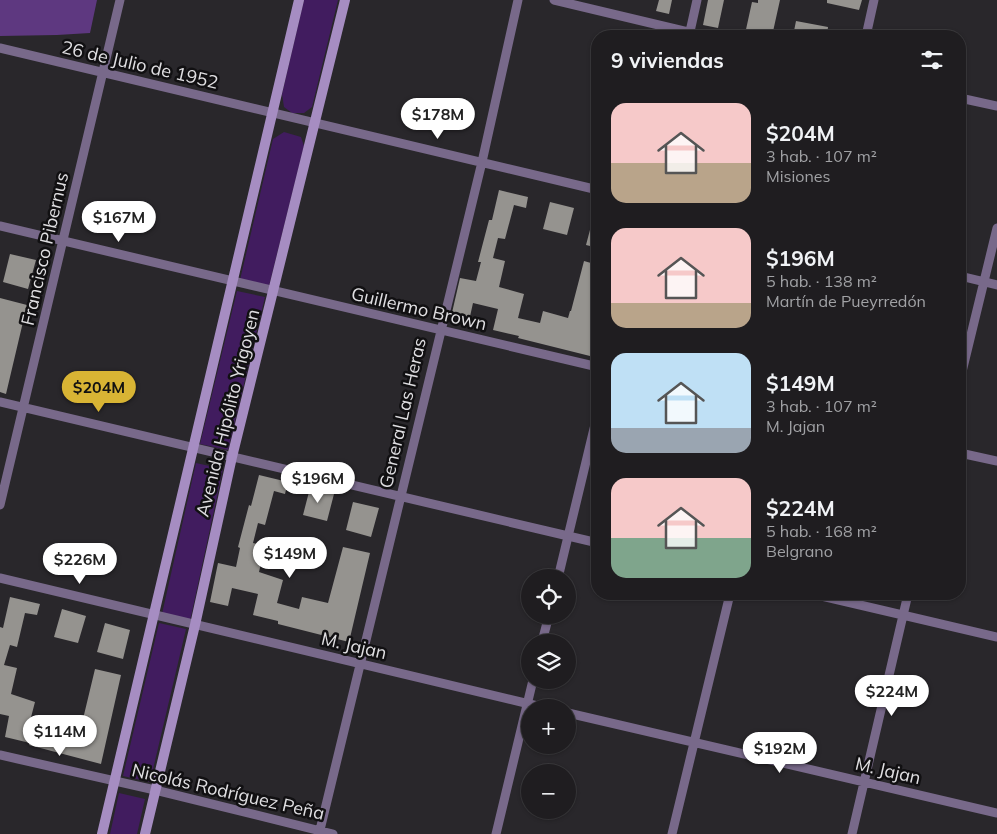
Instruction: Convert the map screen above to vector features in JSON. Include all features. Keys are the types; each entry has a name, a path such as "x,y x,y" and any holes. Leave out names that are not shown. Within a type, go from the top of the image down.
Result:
{"main road":[{"name":"Avenida Hipólito Yrigoyen","path":"102,834 299,0"},
{"name":"Avenida Hipólito Yrigoyen","path":"145,834 195,625 232,457 345,0"}],"street":[{"name":"Francisco Pibernus","path":"0,505 120,0"},
{"name":"General Las Heras","path":"320,832 482,162 518,0"},
{"path":"554,0 673,30"},
{"path":"690,30 697,0"},
{"path":"867,30 874,0"},
{"name":"26 de Julio de 1952","path":"0,48 591,188"},
{"path":"966,99 997,106"},
{"name":"Guillermo Brown","path":"0,226 591,365"},
{"path":"966,354 997,228"},
{"path":"966,278 997,285"},
{"path":"0,402 591,541"},
{"path":"560,569 591,441"},
{"path":"966,454 997,461"},
{"name":"M. Jajan","path":"0,578 521,701"},
{"path":"672,834 729,600"},
{"path":"839,600 997,637"},
{"path":"852,834 907,600"},
{"name":"M. Jajan","path":"576,715 997,813"},
{"path":"496,834 521,732"},
{"name":"Nicolás Rodríguez Peña","path":"0,755 155,790 333,834"}],"shaded area":[{"path":"0,0 97,0 90,33 0,36"},
{"path":"304,0 338,0 312,107 304,113 292,113 284,107 282,94"},
{"path":"284,132 301,137 304,146 269,286 240,280 273,139"},
{"path":"237,291 265,297 228,450 200,444"},
{"path":"196,463 223,469 190,621 162,614"},
{"path":"159,623 186,629 150,782 123,776"},
{"path":"119,793 145,799 137,834 110,834"}],"building":[{"path":"659,0 672,0 669,14 656,11"},
{"path":"708,0 724,0 718,28 703,25"},
{"path":"758,0 780,0 773,30 746,30 752,2 758,3"},
{"path":"827,0 862,0 859,10 827,3"},
{"path":"796,21 828,27 828,30 794,30"},
{"path":"499,190 528,197 526,208 514,205 505,239 498,238 493,258 505,261 499,287 524,294 518,318 540,323 543,311 568,318 584,261 591,263 590,356 493,330 498,309 473,303 469,321 451,317 460,278 476,281 481,262 478,262 489,220 492,220"},
{"path":"550,202 574,208 567,235 543,229"},
{"path":"591,226 591,246 586,245"},
{"path":"10,254 36,260 28,289 3,282"},
{"path":"0,298 27,305 6,394 0,392"},
{"path":"259,475 288,482 285,494 274,491 265,525 258,523 253,543 265,546 259,572 283,580 277,603 299,609 302,597 328,603 343,547 370,553 349,642 278,624 278,621 253,615 258,594 232,588 228,606 210,602 218,563 236,567 240,548 238,547"},
{"path":"310,488 334,494 327,521 303,515"},
{"path":"353,502 379,508 371,537 346,530"},
{"path":"10,597 40,604 37,615 25,613 17,647 10,645 4,665 17,668 11,694 35,702 29,725 51,731 54,719 79,725 81,718 83,719 95,669 121,675 101,764 5,737 9,716 0,714 0,627 3,628"},
{"path":"62,609 86,616 78,643 54,637"},
{"path":"105,623 130,630 123,659 97,652"}]}
